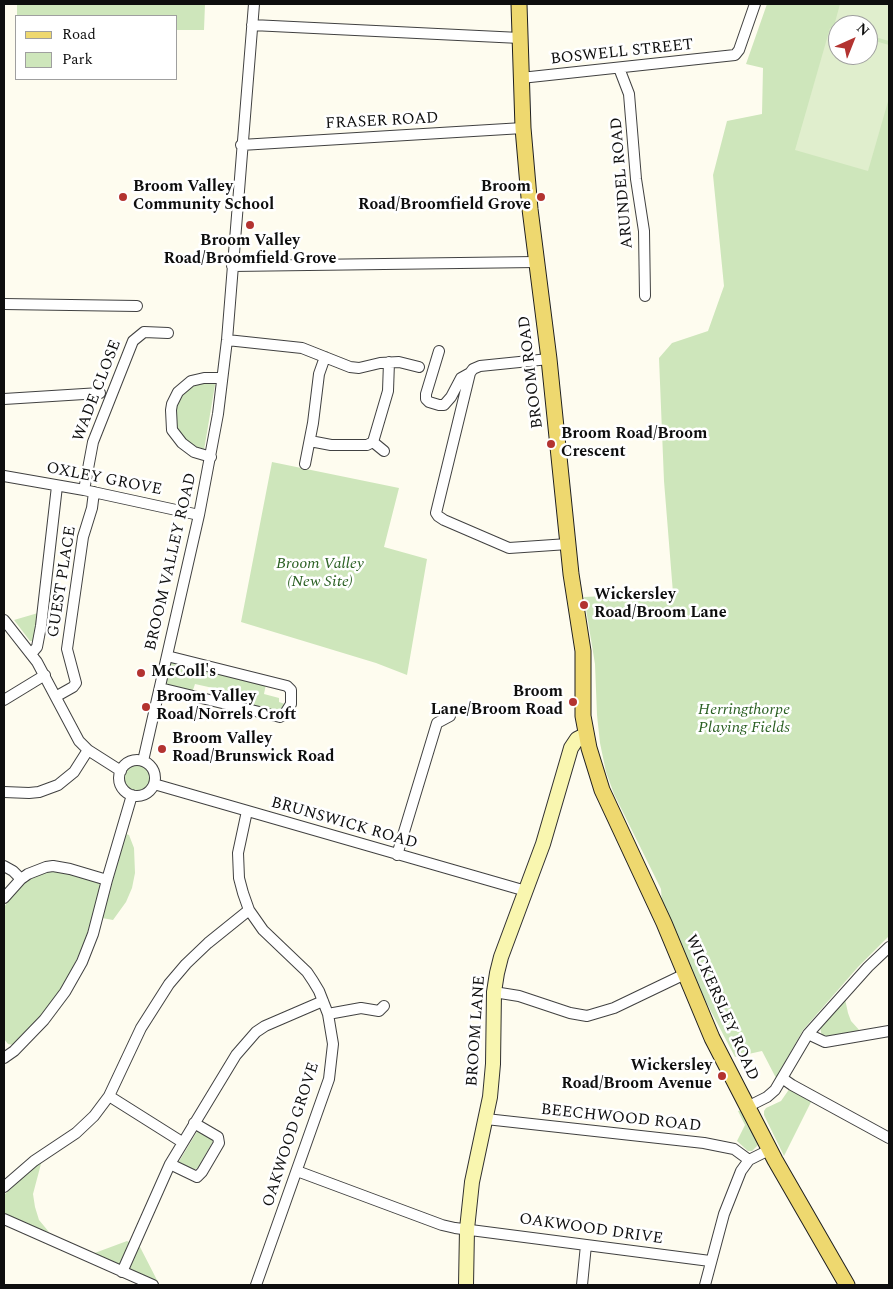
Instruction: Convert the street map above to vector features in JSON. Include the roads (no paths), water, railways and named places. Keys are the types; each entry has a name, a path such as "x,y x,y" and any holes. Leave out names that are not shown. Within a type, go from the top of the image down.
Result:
{"main road":[{"name":"BROOM ROAD","path":"519,4 523,128 568,544 583,651 583,716 585,735"},
{"name":"BROOM LANE","path":"466,1285 467,1229 472,1182 490,1097 494,992 501,958 543,844 571,748 578,739 585,735"},
{"name":"WICKERSLEY ROAD","path":"585,735 602,790 664,924 706,1023 769,1150 847,1285"}],"street":[{"name":"BROOM VALLEY ROAD","path":"142,761 211,457 227,340 254,4"},
{"name":"BOSWELL STREET","path":"521,78 735,55 739,50 755,4"},
{"path":"252,25 520,38"},
{"name":"ARUNDEL ROAD","path":"619,68 630,94 636,179 644,231 645,296"},
{"name":"FRASER ROAD","path":"242,145 523,128"},
{"path":"232,266 536,262"},
{"path":"4,304 137,306"},
{"name":"WADE CLOSE","path":"89,491 88,461 93,442 133,340 144,332 168,334"},
{"path":"227,340 292,346 350,367 359,368 389,362 407,363 419,367"},
{"path":"439,351 426,399 439,405 444,405 451,397 461,378 480,366 549,359"},
{"path":"304,464 310,441 319,374 325,357"},
{"path":"310,441 338,445 367,445 373,442 390,383 389,362"},
{"path":"470,373 437,506 438,516 508,548 568,544"},
{"name":"BROOM VALLEY ROAD","path":"211,457 194,452 182,443 172,430 171,410 175,397 191,382 204,378 222,378"},
{"path":"4,398 100,393"},
{"path":"373,442 384,451"},
{"name":"OXLEY GROVE","path":"4,476 89,491 199,515"},
{"path":"32,654 37,647 41,626 57,486"},
{"name":"GUEST PLACE","path":"57,696 73,687 76,683 67,649 83,537 92,508 89,491"},
{"path":"4,620 32,654 57,696 74,733 88,750 121,771"},
{"path":"160,688 280,717 284,715 291,704 291,690 287,686 167,656"},
{"path":"4,700 45,676"},
{"path":"398,855 437,723 450,716"},
{"path":"4,792 29,793 58,785 74,772 88,750"},
{"path":"138,760 142,761 152,768 155,778 154,784 148,793 137,796 132,795 120,783 121,771 128,763 138,760"},
{"name":"BRUNSWICK ROAD","path":"154,784 526,891"},
{"path":"6,1052 44,1020 65,992 87,950 132,795"},
{"name":"OAKWOOD GROVE","path":"247,811 239,842 238,863 243,893 249,910 270,937 307,972 320,991 328,1014 333,1044 332,1068 256,1285"},
{"path":"4,866 14,871 20,879"},
{"path":"4,898 20,879 38,870 53,866 106,880"},
{"path":"4,1187 34,1161 76,1133 94,1116 109,1096 141,1028 170,984 186,964 208,943 249,910"},
{"path":"747,1107 767,1097 782,1078 808,1034 868,967 889,947"},
{"path":"494,992 519,996 570,1013 587,1016 614,1008 684,974"},
{"path":"122,1272 170,1164 236,1055 256,1032 323,1001"},
{"path":"328,1014 361,1008 379,1011 384,1006"},
{"path":"808,1034 825,1042 889,1031"},
{"path":"782,1078 889,1138"},
{"path":"109,1096 182,1142"},
{"name":"BEECHWOOD ROAD","path":"486,1119 704,1143 734,1149 749,1160"},
{"path":"170,1164 197,1177 220,1143 218,1136 194,1123"},
{"path":"705,1285 724,1214 741,1171 749,1160 769,1150"},
{"name":"OAKWOOD DRIVE","path":"297,1171 442,1225 710,1261"},
{"path":"4,1219 149,1284"},
{"path":"582,1285 586,1245"}],"place":[{"name":"Broom Valley Community School","path":"123,197"},
{"name":"Broom Road/Broomfield Grove","path":"541,197"},
{"name":"Broom Valley Road/Broomfield Grove","path":"250,225"},
{"name":"Broom Road/Broom Crescent","path":"551,444"},
{"name":"Wickersley Road/Broom Lane","path":"584,605"},
{"name":"McColl's","path":"141,673"},
{"name":"Broom Lane/Broom Road","path":"573,702"},
{"name":"Broom Valley Road/Norrels Croft","path":"146,707"},
{"name":"Broom Valley Road/Brunswick Road","path":"162,749"},
{"name":"Wickersley Road/Broom Avenue","path":"722,1076"}],"park label":[{"name":"Broom Valley (New Site)","path":"320,574"},
{"name":"Herringthorpe Playing Fields","path":"744,720"}]}
